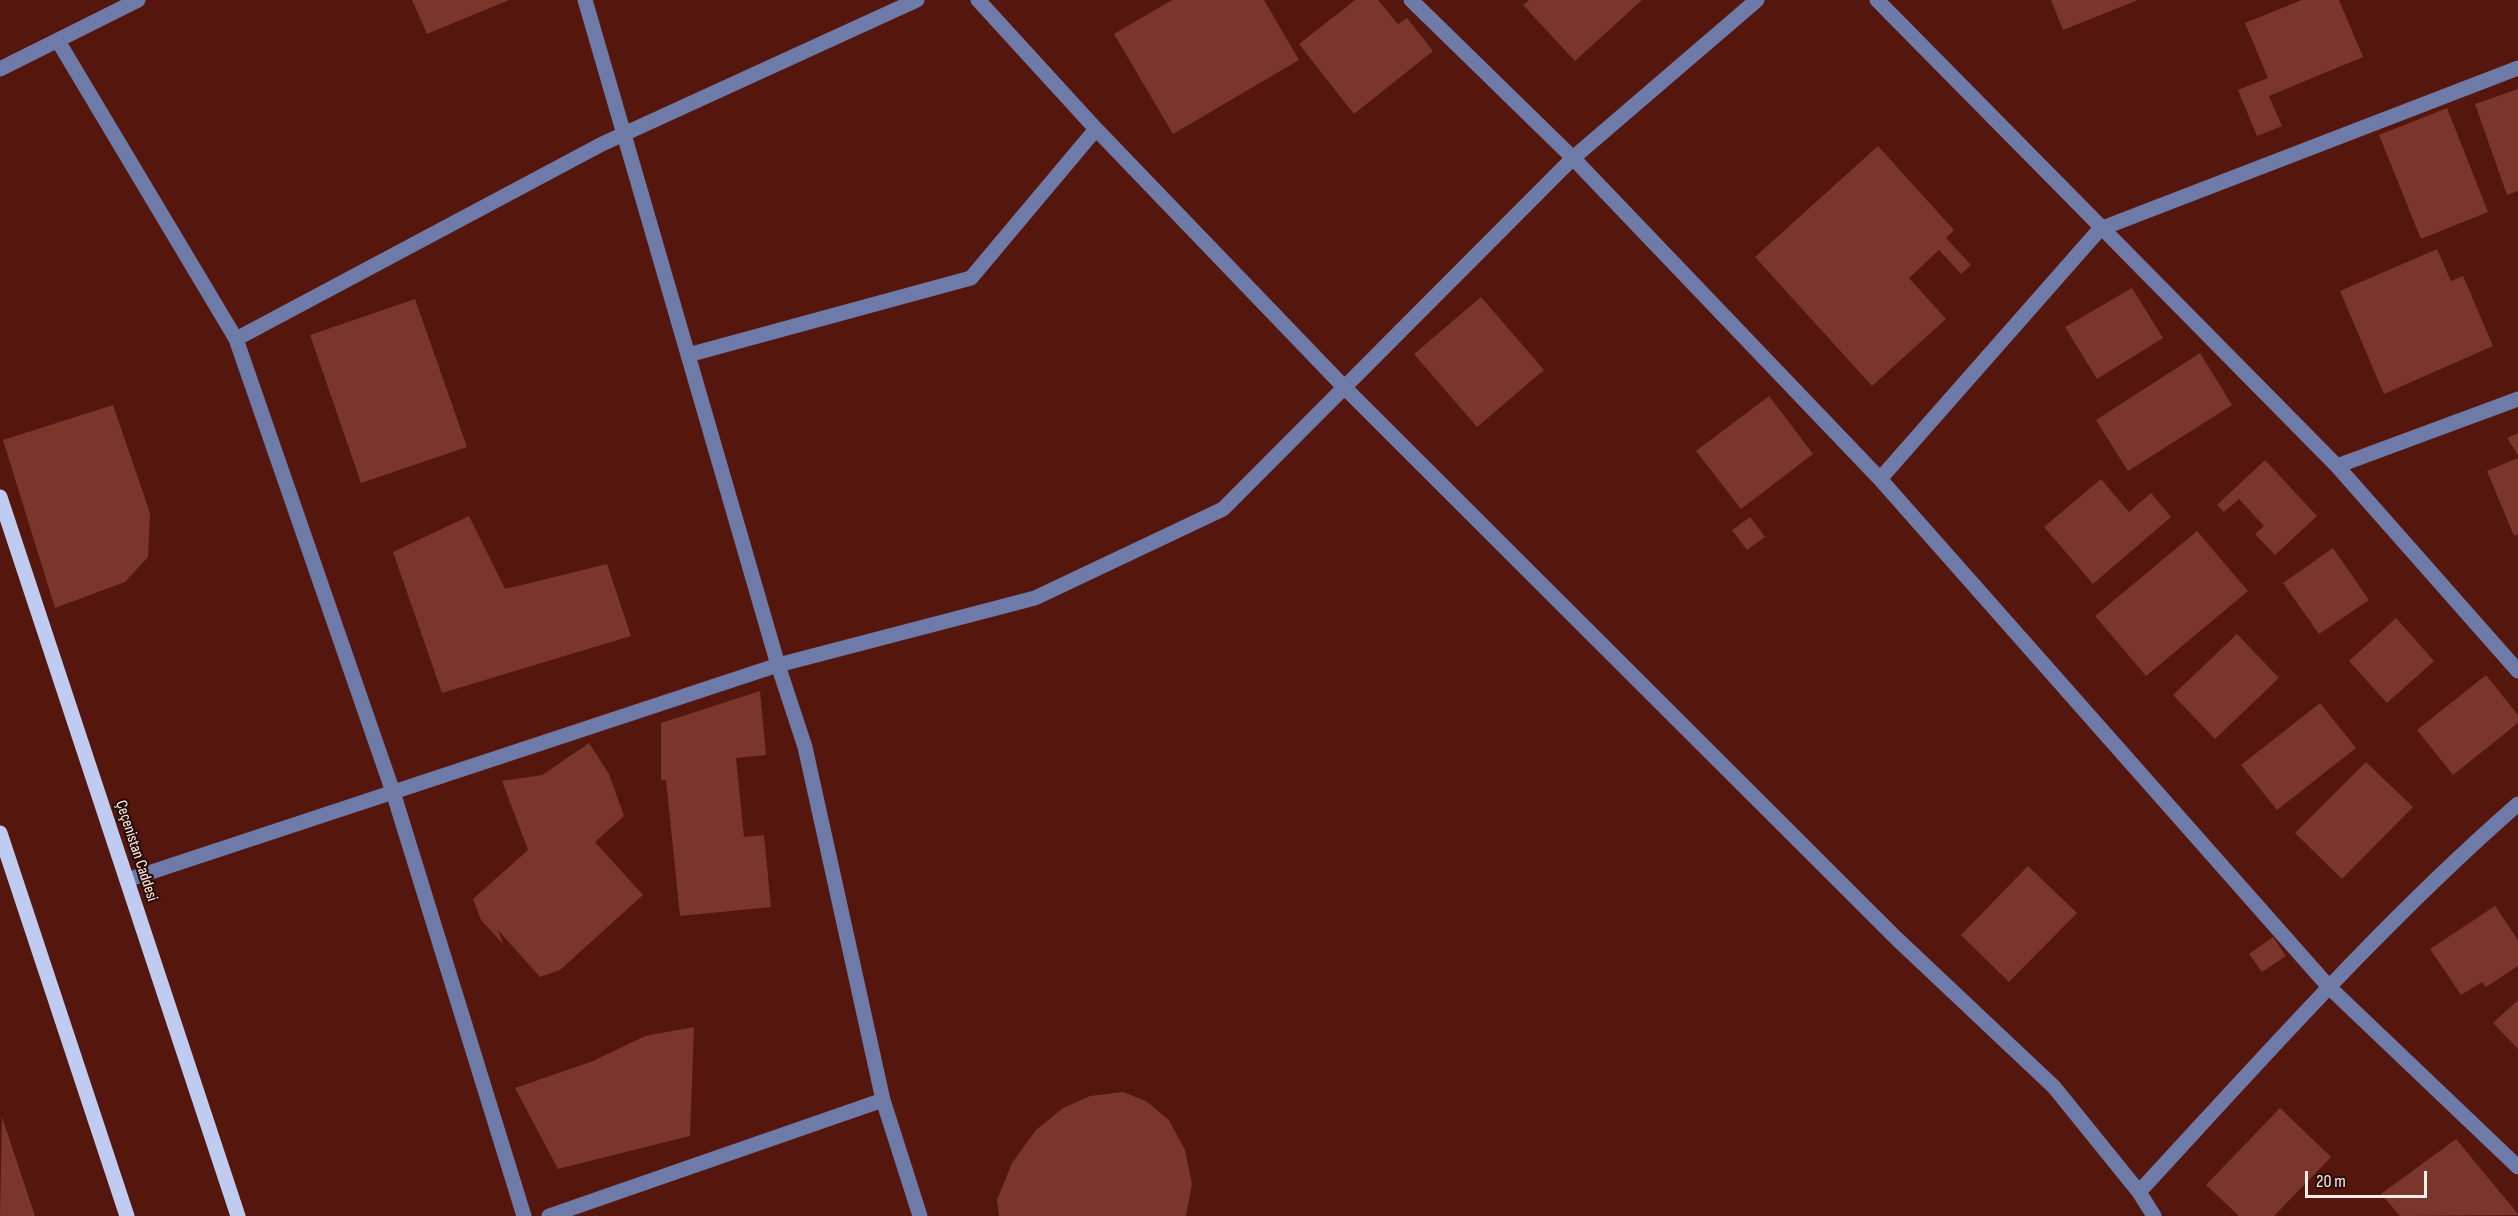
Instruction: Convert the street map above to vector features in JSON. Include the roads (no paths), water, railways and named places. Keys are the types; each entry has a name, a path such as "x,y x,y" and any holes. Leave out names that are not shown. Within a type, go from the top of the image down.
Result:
{"main road":[{"name":"Çeçenistan Caddesi","path":"0,497 238,1216"},
{"path":"0,833 127,1216"}],"street":[{"path":"0,69 138,0"},
{"path":"585,0 778,665 805,747 883,1100 920,1216"},
{"path":"236,339 624,134 917,0"},
{"path":"978,0 1096,129 1344,387 1896,938 2054,1087 2139,1192 2154,1216"},
{"path":"1411,0 1573,158 1880,479 2329,987 2518,1167"},
{"path":"127,880 778,665 1035,598 1223,509 1573,158 1757,0"},
{"path":"1876,0 2100,229 2337,466 2518,671"},
{"path":"58,41 236,339 393,792 524,1216"},
{"path":"1880,479 2100,229 2518,68"},
{"path":"688,355 971,278 1096,129"},
{"path":"2337,466 2518,399"},
{"path":"2139,1192 2329,987 2480,837 2518,804"},
{"path":"549,1216 883,1100"}]}
